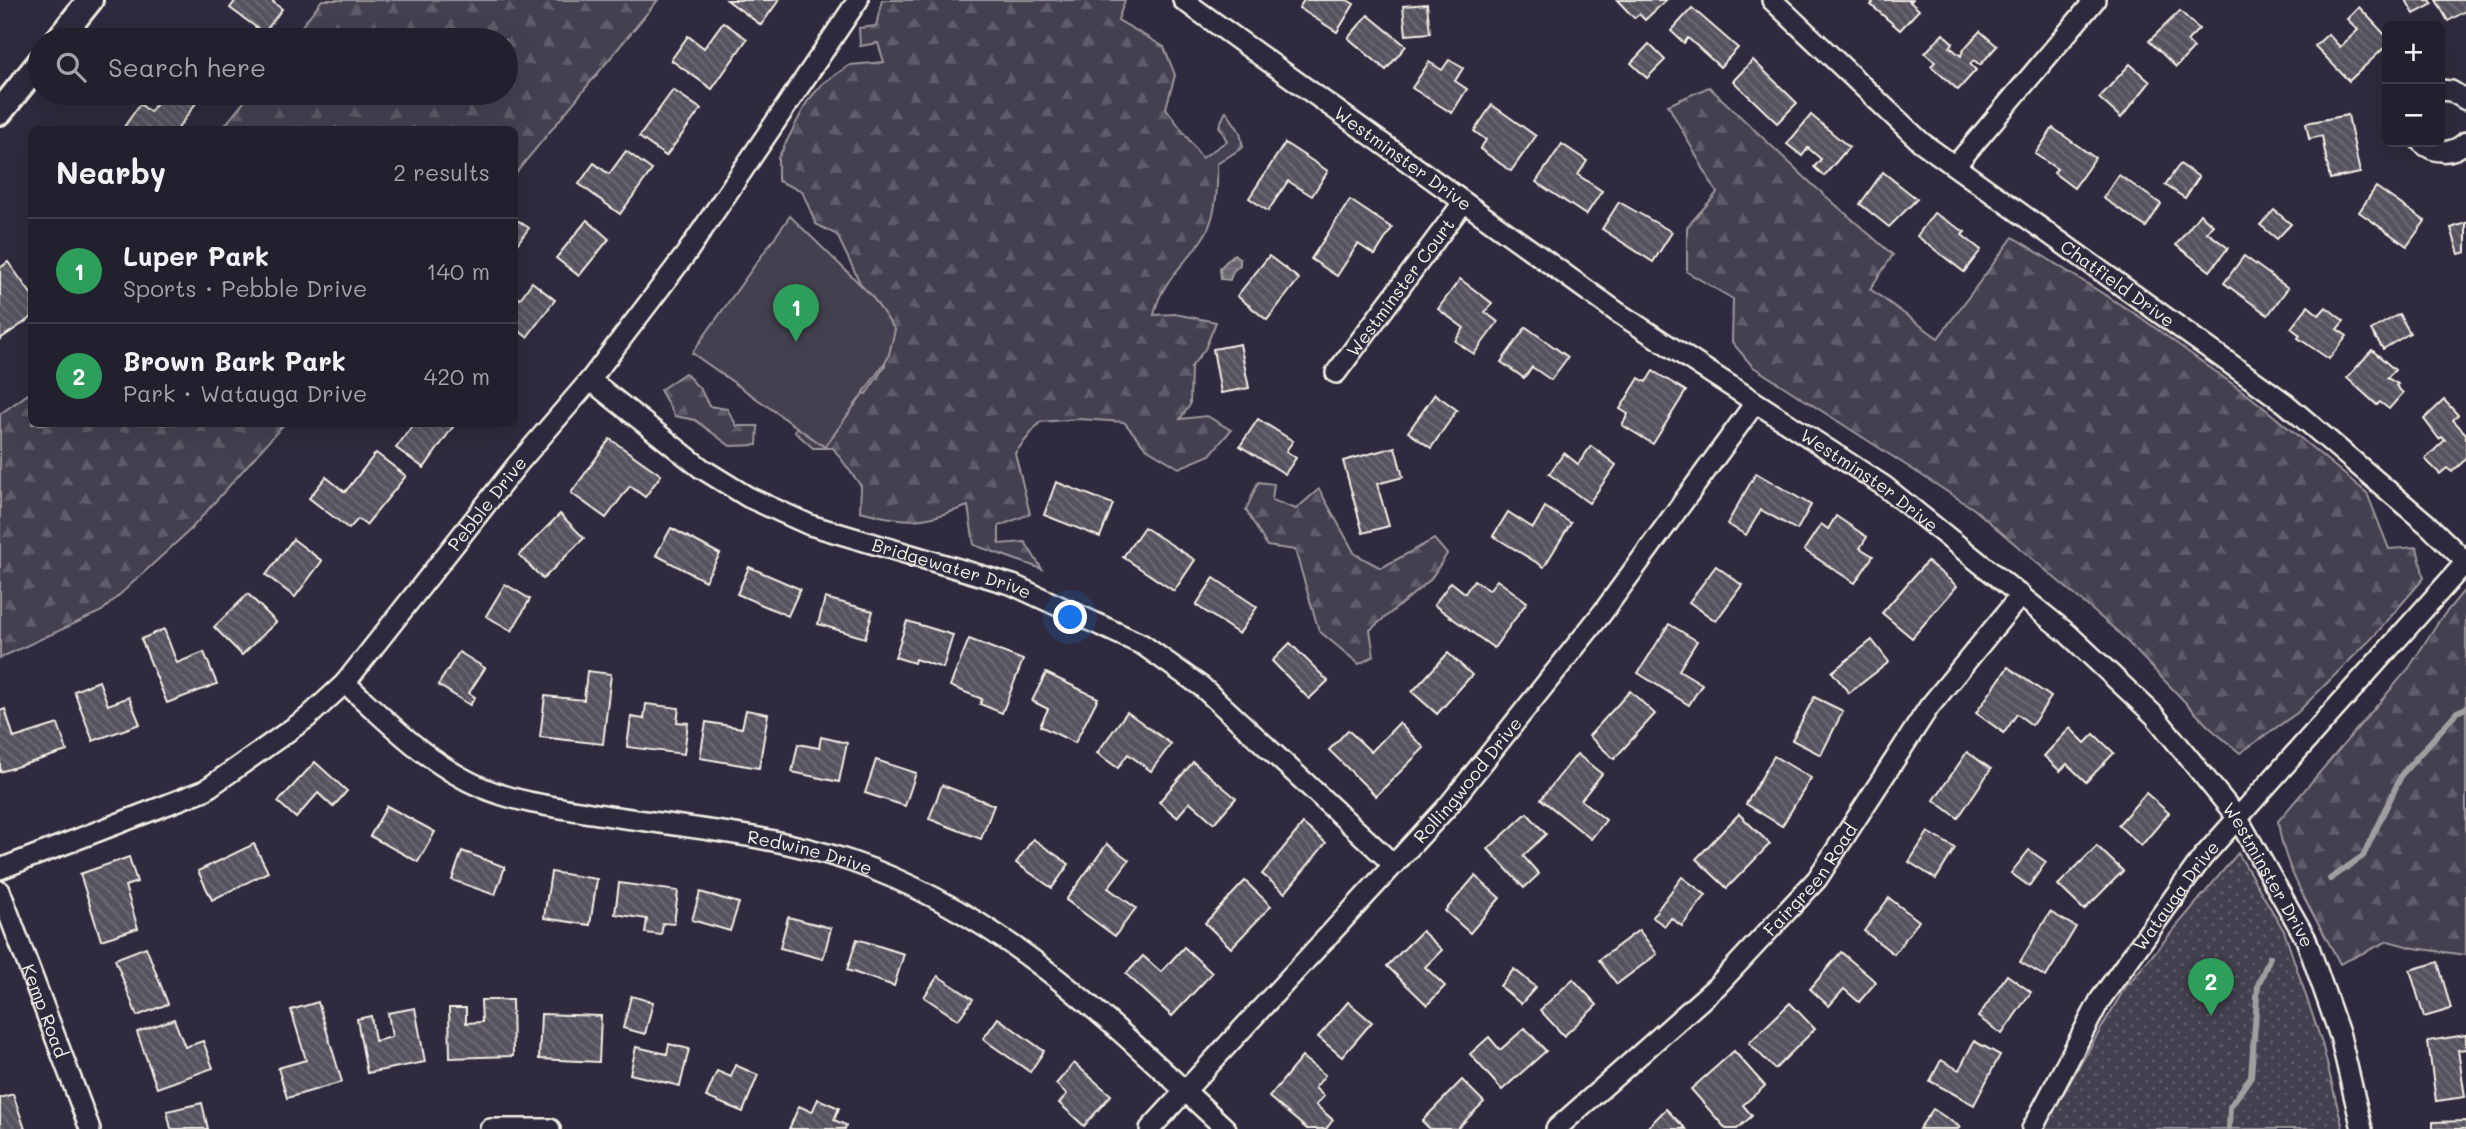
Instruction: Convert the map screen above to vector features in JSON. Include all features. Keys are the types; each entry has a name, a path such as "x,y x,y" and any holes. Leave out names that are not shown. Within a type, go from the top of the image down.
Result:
{"main road":[{"path":"68,28 90,0"},
{"path":"0,112 28,77"}],"street":[{"name":"Pebble Drive","path":"0,869 205,790 307,718 345,683 517,465 590,380 686,254 858,0"},
{"name":"Westminster Drive","path":"1183,0 1617,312 1884,486 2021,595 2154,715 2237,817 2306,939 2340,1036 2362,1129"},
{"name":"Chatfield Drive","path":"1772,0 1921,142 2285,403 2427,524 2466,562"},
{"path":"1956,165 2095,0"},
{"path":"2445,90 2466,100"},
{"path":"2432,147 2442,152 2452,151 2466,142"},
{"name":"Westminster Court","path":"1336,373 1463,202"},
{"name":"Bridgewater Drive","path":"590,380 701,468 748,497 810,525 1013,584 1143,645 1202,687 1393,864"},
{"name":"Rollingwood Drive","path":"1150,1129 1448,806 1603,612 1755,403"},
{"name":"Watauga Drive","path":"2032,1129 2100,1000 2202,858 2466,562"},
{"name":"Fairgreen Road","path":"1556,1129 1717,986 1817,879 1929,707 2021,595"},
{"name":"Redwine Drive","path":"345,683 430,759 484,789 545,805 784,841 853,862 927,895 1010,941 1111,1020 1226,1129"},
{"name":"Kemp Road","path":"0,891 90,1129"},
{"path":"489,1129 550,1129"}],"green space":[{"path":"322,0 658,0 518,170 518,126 224,126 241,105 518,105 518,28 300,28"},
{"path":"882,0 1125,0 1118,20 1164,47 1175,75 1166,108 1202,158 1227,141 1219,126 1226,111 1240,132 1243,147 1217,164 1216,199 1206,233 1169,281 1154,315 1175,314 1216,322 1205,349 1191,367 1190,405 1180,419 1207,416 1231,430 1210,455 1179,468 1146,448 1124,422 1079,419 1040,422 1015,453 1030,514 999,526 999,544 1025,542 1042,569 974,545 968,506 915,520 860,511 861,486 833,448 813,448 795,432 800,413 844,385 866,394 885,366 887,322 865,293 837,235 816,224 802,191 778,181 778,158 807,102 823,83 850,65 884,62 878,43 860,46 859,28 876,26"},
{"path":"1709,87 1813,185 1893,255 1870,289 1938,338 2013,237 2140,317 2252,398 2367,493 2389,549 2417,547 2424,578 2375,635 2297,713 2240,753 2209,727 2118,632 1974,509 1752,366 1732,342 1733,299 1687,272 1687,227 1717,193 1668,105"},
{"path":"790,216 871,295 895,330 888,358 825,447 692,353"},
{"path":"685,373 701,390 709,406 727,409 737,426 758,426 757,445 730,446 695,420 675,416 660,390"},
{"path":"28,394 28,427 281,427 191,529 102,611 0,658 0,414"},
{"path":"1258,482 1274,484 1272,500 1296,509 1319,489 1355,554 1381,568 1434,539 1447,554 1430,580 1370,630 1374,656 1359,664 1319,631 1295,550 1267,546 1246,510"},
{"path":"2466,588 2466,955 2414,948 2388,941 2340,964 2294,877 2281,840 2278,821 2409,668 2438,622"},
{"path":"2238,853 2284,931 2322,1043 2343,1129 2043,1129 2124,989"}],"shaded area":[{"path":"1234,254 1240,259 1240,265 1233,271 1230,280 1221,279 1220,268"}],"building":[{"path":"236,0 274,0 282,9 268,28 257,28 230,8"},
{"path":"727,0 779,0 761,25"},
{"path":"1304,0 1347,0 1354,4 1337,32 1299,8"},
{"path":"1617,0 1666,0 1645,20 1639,14 1634,18"},
{"path":"1870,0 1912,0 1910,2 1919,10 1900,30 1871,5 1873,3"},
{"path":"2406,0 2430,0 2433,4 2414,14"},
{"path":"2436,0 2466,0 2466,11 2448,21"},
{"path":"1427,4 1430,33 1406,35 1403,6"},
{"path":"2359,7 2382,32 2382,50 2349,81 2315,46 2328,34 2340,47 2358,30 2347,19"},
{"path":"1692,8 1738,48 1720,67 1688,38 1684,43 1671,31"},
{"path":"2180,11 2199,29 2187,41 2194,48 2176,67 2149,41"},
{"path":"1368,15 1406,46 1386,70 1348,38"},
{"path":"723,22 747,39 712,89 671,60 688,36 704,48"},
{"path":"1980,31 1997,46 1980,65 1974,60 1970,64 1976,70 1958,90 1931,66 1935,62 1925,53 1943,34 1953,43 1950,47 1961,56"},
{"path":"1649,44 1665,60 1647,78 1631,63"},
{"path":"1449,60 1463,68 1455,81 1467,89 1452,113 1412,88 1429,62 1442,70"},
{"path":"1753,60 1797,103 1777,123 1733,81"},
{"path":"2130,64 2150,82 2121,118 2099,98"},
{"path":"673,90 701,109 666,156 639,137"},
{"path":"139,105 150,112 155,105 194,105 180,126 125,126"},
{"path":"1492,105 1536,136 1511,171 1480,149 1486,140 1474,131"},
{"path":"1811,115 1849,147 1824,176 1814,167 1821,159 1808,148 1802,156 1787,144"},
{"path":"2348,115 2360,173 2330,179 2322,136 2309,139 2306,123"},
{"path":"2053,128 2095,158 2074,188 2054,173 2057,169 2035,154"},
{"path":"1285,143 1328,171 1312,196 1288,181 1268,211 1249,198"},
{"path":"1562,144 1587,161 1578,175 1602,191 1586,215 1536,182"},
{"path":"626,151 652,170 620,214 579,184 594,163 609,174"},
{"path":"2180,164 2199,177 2185,198 2165,185"},
{"path":"1883,172 1917,199 1889,227 1860,204"},
{"path":"2119,175 2161,204 2146,227 2103,198"},
{"path":"2376,187 2425,221 2407,246 2359,212"},
{"path":"1350,200 1392,228 1375,255 1358,244 1337,276 1311,259"},
{"path":"1619,202 1672,232 1653,262 1602,229"},
{"path":"2274,210 2291,224 2277,239 2260,225"},
{"path":"1934,213 1965,232 1962,235 1981,250 1964,272 1917,236"},
{"path":"2200,214 2213,225 2207,232 2228,248 2210,271 2176,245"},
{"path":"587,220 609,239 579,276 556,258"},
{"path":"518,221 529,228 518,243"},
{"path":"2466,223 2466,252 2459,254 2451,228"},
{"path":"1269,256 1299,279 1267,320 1237,296"},
{"path":"2244,256 2288,288 2268,315 2224,283"},
{"path":"8,262 28,290 28,320 0,339 0,268"},
{"path":"1460,279 1492,303 1485,312 1498,322 1474,354 1455,341 1464,328 1438,309"},
{"path":"532,282 555,300 527,337 518,330 518,298 520,299"},
{"path":"2308,306 2319,315 2326,307 2344,321 2337,329 2347,336 2329,359 2298,338 2300,335 2291,328"},
{"path":"2399,314 2410,333 2383,349 2371,330"},
{"path":"1526,327 1568,357 1551,380 1532,367 1524,378 1501,362"},
{"path":"1240,344 1249,388 1221,393 1213,349"},
{"path":"2372,350 2395,370 2387,378 2398,384 2396,386 2403,393 2389,409 2380,402 2377,405 2347,378"},
{"path":"1653,371 1686,391 1653,444 1622,425 1628,414 1620,409 1639,378 1646,382"},
{"path":"1435,394 1457,410 1431,448 1408,432"},
{"path":"2444,400 2458,415 2453,420 2466,434 2466,459 2452,472 2447,468 2440,474 2425,459 2445,440 2442,437 2439,439 2424,419"},
{"path":"1258,419 1293,441 1286,451 1296,458 1285,474 1240,446"},
{"path":"411,427 453,427 424,468 396,448"},
{"path":"610,439 661,475 645,497 630,486 606,518 571,493"},
{"path":"1591,446 1616,465 1589,503 1549,474 1564,453 1578,464"},
{"path":"1395,447 1403,477 1377,484 1389,526 1363,533 1343,461"},
{"path":"376,453 406,476 366,525 358,519 349,529 309,498 326,477 345,492"},
{"path":"1756,473 1811,505 1797,530 1761,510 1746,535 1727,524"},
{"path":"1056,482 1113,504 1100,537 1044,515"},
{"path":"1545,507 1571,523 1544,567 1493,536 1508,512 1533,528"},
{"path":"560,514 584,538 543,579 519,555"},
{"path":"1836,516 1867,537 1860,548 1873,556 1855,583 1804,550 1821,524 1828,529"},
{"path":"1144,527 1195,560 1174,591 1123,557"},
{"path":"671,528 720,554 705,581 656,555"},
{"path":"293,539 322,561 295,597 266,575"},
{"path":"1927,561 1957,586 1912,638 1882,613"},
{"path":"1716,566 1742,585 1716,621 1689,602"},
{"path":"749,567 800,589 788,616 737,594"},
{"path":"1214,578 1257,607 1239,634 1196,605"},
{"path":"1474,580 1489,590 1497,580 1527,602 1494,648 1434,605 1451,582 1465,593"},
{"path":"505,584 530,599 512,631 486,616"},
{"path":"248,594 276,622 242,655 214,627"},
{"path":"825,598 873,611 865,638 818,624"},
{"path":"907,621 953,635 943,668 915,659 914,663 895,657"},
{"path":"1669,624 1697,641 1679,670 1702,684 1689,705 1638,673"},
{"path":"164,629 177,663 204,652 217,684 167,703 141,639"},
{"path":"969,639 1023,660 1002,713 980,704 982,699 950,686"},
{"path":"1872,640 1889,662 1849,693 1832,672"},
{"path":"1290,643 1328,681 1309,699 1272,661"},
{"path":"459,652 485,668 469,693 475,697 470,705 438,685"},
{"path":"1448,653 1472,675 1437,714 1412,692"},
{"path":"2008,667 2051,697 2032,725 2017,714 2004,733 1976,713"},
{"path":"587,671 611,674 603,744 540,737 545,696 584,700"},
{"path":"1046,673 1098,698 1075,743 1040,726 1048,709 1032,701"},
{"path":"99,681 108,705 129,697 140,724 93,741 74,691"},
{"path":"1630,691 1655,714 1614,759 1589,736"},
{"path":"1814,697 1843,711 1821,755 1792,740"},
{"path":"646,704 679,708 677,722 688,723 684,754 627,747 631,717 644,719"},
{"path":"5,709 14,738 58,724 67,751 0,772 0,711"},
{"path":"746,710 768,714 759,768 700,758 706,722 742,728"},
{"path":"1127,712 1171,744 1151,771 1128,754 1118,768 1097,753"},
{"path":"1399,723 1424,748 1376,796 1329,750 1348,730 1371,752"},
{"path":"2070,728 2085,743 2094,734 2114,753 2086,782 2067,764 2060,771 2044,756"},
{"path":"821,737 847,743 839,782 792,772 798,744 819,748"},
{"path":"1967,752 1991,769 1958,818 1934,800"},
{"path":"1577,754 1602,774 1581,800 1606,820 1591,839 1541,799"},
{"path":"1774,756 1811,778 1782,826 1746,804"},
{"path":"876,760 916,773 905,806 865,793"},
{"path":"315,762 347,791 333,807 318,793 296,818 278,802"},
{"path":"1193,762 1236,798 1214,823 1190,802 1177,817 1159,802"},
{"path":"942,785 994,805 981,839 929,819"},
{"path":"2146,793 2169,813 2141,846 2118,825"},
{"path":"387,806 435,832 418,862 370,836"},
{"path":"1527,813 1546,834 1523,856 1539,874 1524,888 1488,849"},
{"path":"1739,814 1770,844 1727,888 1696,859"},
{"path":"1303,824 1326,843 1285,893 1262,874"},
{"path":"1928,832 1955,848 1936,879 1909,862"},
{"path":"1033,839 1069,864 1052,888 1016,863"},
{"path":"254,844 268,872 212,900 198,871"},
{"path":"1107,844 1129,860 1108,888 1136,908 1115,936 1066,900"},
{"path":"2097,846 2123,871 2084,910 2058,885"},
{"path":"2029,850 2046,862 2029,886 2011,873"},
{"path":"462,851 505,867 495,895 452,880"},
{"path":"129,857 137,882 125,886 138,928 101,940 80,874"},
{"path":"551,872 597,879 590,925 544,918"},
{"path":"1475,876 1500,898 1470,933 1445,911"},
{"path":"1682,877 1706,895 1682,926 1671,918 1665,926 1652,917"},
{"path":"1245,881 1271,906 1231,948 1205,923"},
{"path":"619,883 678,891 674,924 663,923 661,935 645,933 647,919 615,914"},
{"path":"700,892 739,903 730,931 692,920"},
{"path":"1889,898 1919,921 1894,954 1864,931"},
{"path":"2050,912 2076,927 2046,977 2020,962"},
{"path":"788,917 831,928 823,959 780,948"},
{"path":"1639,930 1657,954 1617,984 1599,960"},
{"path":"1422,931 1442,950 1425,967 1445,986 1427,1005 1387,966"},
{"path":"857,939 904,954 894,986 847,970"},
{"path":"146,947 168,1004 137,1016 115,959"},
{"path":"1184,947 1212,973 1172,1016 1126,974 1143,956 1161,972"},
{"path":"1841,952 1876,982 1859,1002 1844,989 1829,1006 1810,989"},
{"path":"2438,962 2451,1009 2424,1017 2410,970"},
{"path":"1514,969 1536,987 1521,1004 1500,986"},
{"path":"2007,975 2031,992 2002,1034 1978,1017"},
{"path":"938,976 973,999 958,1020 924,997"},
{"path":"1573,979 1597,1005 1564,1036 1540,1010"},
{"path":"631,996 653,1002 645,1034 623,1028"},
{"path":"481,1000 512,1000 513,1056 450,1058 449,1008 466,1008 466,1023 482,1022"},
{"path":"318,1002 342,1082 287,1098 278,1068 306,1060 291,1010"},
{"path":"1348,1002 1372,1022 1342,1057 1318,1037"},
{"path":"1790,1003 1815,1029 1775,1069 1749,1043"},
{"path":"415,1008 425,1062 367,1073 357,1019 371,1016 375,1041 392,1037 388,1013"},
{"path":"541,1014 601,1016 599,1062 539,1059"},
{"path":"998,1018 1044,1051 1030,1072 983,1039"},
{"path":"174,1019 185,1047 203,1041 213,1068 157,1088 137,1032"},
{"path":"1525,1028 1546,1051 1502,1090 1470,1054 1489,1037 1500,1050"},
{"path":"2466,1035 2466,1049 2458,1050 2465,1097 2436,1101 2428,1041"},
{"path":"1974,1041 2000,1055 1974,1105 1930,1081 1941,1060 1959,1070"},
{"path":"669,1044 689,1049 680,1086 630,1074 636,1047 667,1054"},
{"path":"1734,1051 1765,1086 1743,1105 1752,1116 1737,1129 1726,1129 1691,1089"},
{"path":"1302,1057 1325,1075 1315,1088 1324,1096 1316,1105 1333,1120 1326,1129 1307,1129 1269,1097"},
{"path":"1074,1063 1111,1095 1084,1126 1059,1103 1067,1094 1056,1084"},
{"path":"735,1065 758,1075 743,1112 706,1097 717,1071 731,1077"},
{"path":"1462,1080 1484,1102 1457,1129 1430,1129 1422,1121"},
{"path":"13,1094 25,1129 0,1129 0,1098"},
{"path":"818,1099 839,1108 834,1120 846,1125 845,1129 789,1129 799,1106 812,1112"},
{"path":"202,1103 208,1129 171,1129 167,1111"},
{"path":"1666,1109 1686,1129 1646,1129"},
{"path":"1933,1109 1960,1127 1919,1129"},
{"path":"2466,1121 2466,1129 2433,1129 2433,1122"}],"waterway":[{"path":"2330,879 2363,856 2402,774 2457,712 2466,708"},
{"path":"2229,1129 2230,1107 2251,1076 2258,985 2270,957"}],"place":[{"name":"Luper Park","path":"796,342"},
{"name":"Brown Bark Park","path":"2211,1016"}]}
